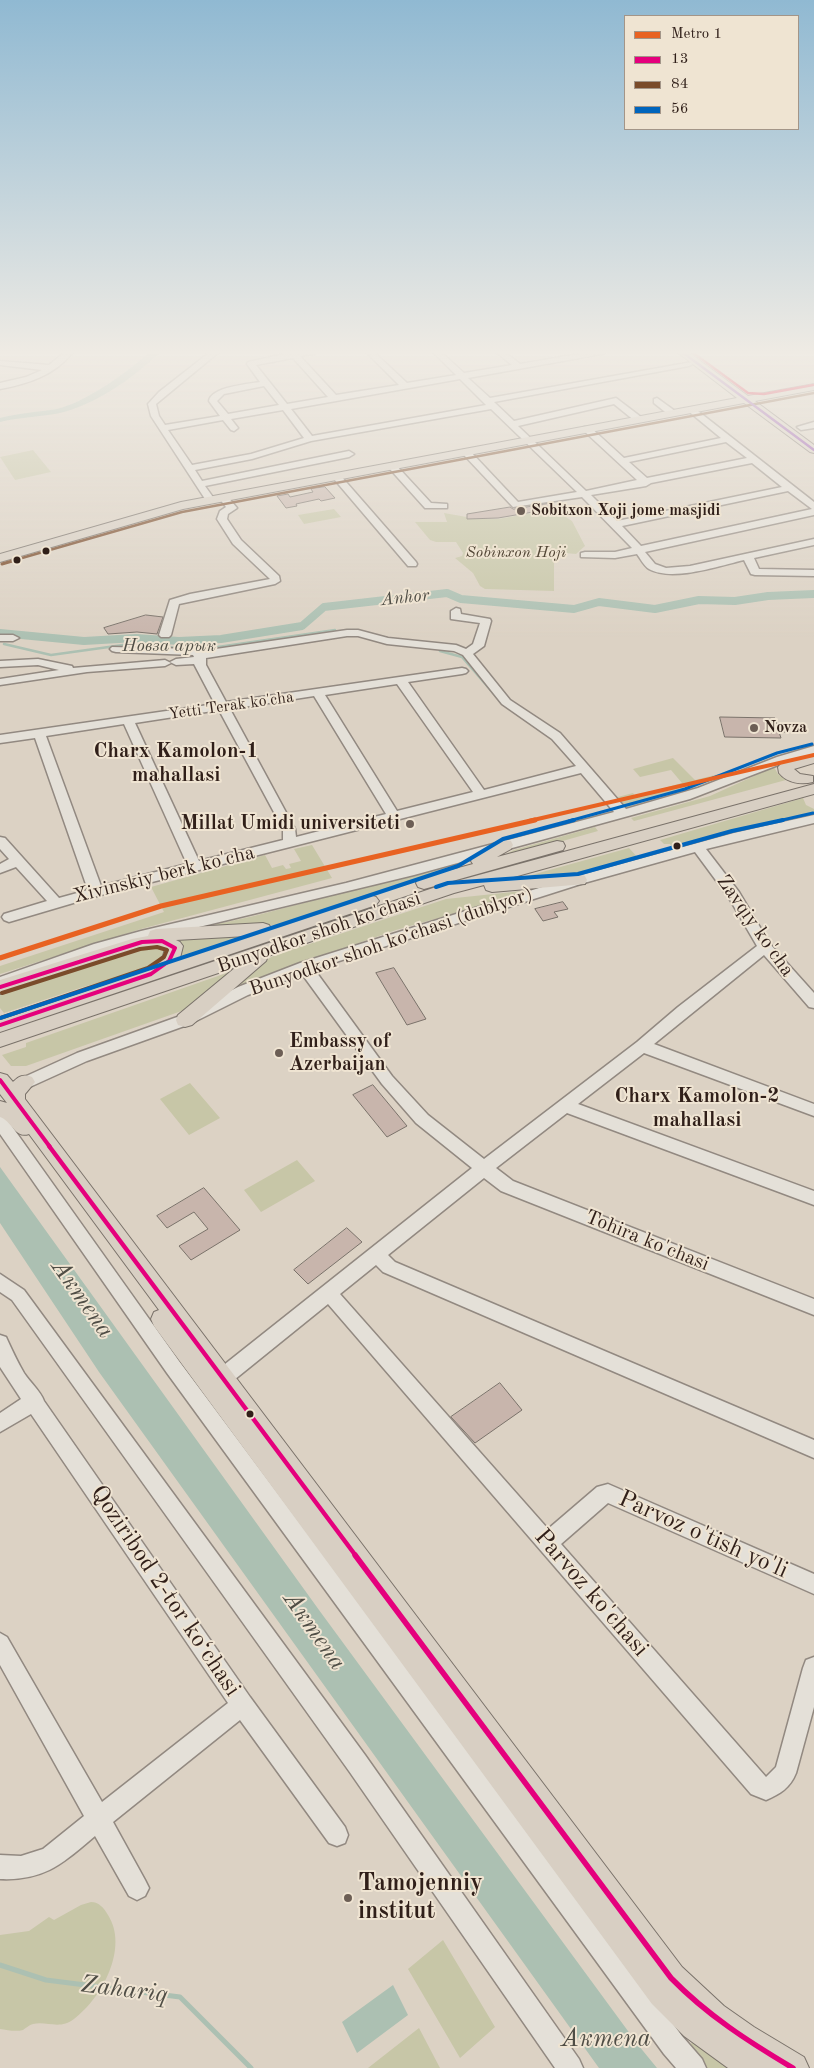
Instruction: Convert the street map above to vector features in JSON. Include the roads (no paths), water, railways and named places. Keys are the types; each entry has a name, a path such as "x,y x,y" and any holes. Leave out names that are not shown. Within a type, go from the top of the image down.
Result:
{"main road":[{"path":"0,558 136,517 210,500 484,449"},
{"path":"814,758 786,767 787,773 791,776 812,784 810,797 814,802"},
{"name":"Bunyodkor shoh ko'chasi","path":"0,1025 287,928 461,872 812,784"},
{"name":"Bunyodkor shoh ko'chasi","path":"0,1040 448,890 812,784"},
{"path":"461,872 505,845"},
{"path":"448,890 579,880"},
{"path":"141,936 287,928"},
{"path":"0,987 131,944 157,940 172,944 175,950 172,956 165,965 151,974"},
{"path":"185,1020 270,949"},
{"path":"25,1082 16,1091 5,1095 12,1113 223,1377 671,1978 709,2016 793,2068"},
{"path":"223,1377 663,1993 701,2031 758,2068"}],"street":[{"path":"177,449 210,500"},
{"path":"190,468 252,456 278,449"},
{"path":"538,449 615,524 651,566 665,571 690,569 814,542"},
{"path":"608,449 646,483"},
{"path":"622,461 682,449"},
{"path":"739,449 814,507"},
{"path":"466,452 516,505 646,483 753,460"},
{"path":"200,484 349,454"},
{"path":"392,466 428,506 444,506"},
{"path":"337,477 412,564"},
{"path":"615,524 790,488"},
{"path":"166,635 174,609 174,602 190,597 274,581 274,578 237,542 222,519 223,513 232,508 224,498"},
{"path":"585,555 615,555 814,512"},
{"path":"748,557 755,572 814,573"},
{"path":"456,612 455,617 486,621 478,646 467,653"},
{"path":"0,682 87,670 171,663 353,633 387,641 456,648 467,653 500,696 528,718 556,736 622,813"},
{"path":"0,638 13,638"},
{"path":"116,649 159,649 196,652 222,707 289,829 290,843"},
{"path":"0,664 38,662 63,668 87,670"},
{"name":"Yetti Terak ko'cha","path":"0,739 462,671"},
{"path":"400,680 481,795"},
{"path":"318,693 394,817"},
{"path":"128,721 195,866"},
{"path":"39,733 96,892"},
{"path":"0,982 99,948 141,936 505,845 687,795 779,760 814,750"},
{"name":"Xivinskiy berk ko'cha","path":"8,917 195,866 584,768"},
{"name":"Bunyodkor shoh koʻchasi (dublyor)","path":"25,1082 82,1057 185,1020 243,991 305,967 579,880 698,847 814,819"},
{"path":"0,841 56,903"},
{"name":"Zavqiy ko'cha","path":"698,847 734,895 765,947 814,1003"},
{"path":"0,869 18,860"},
{"path":"223,1377 765,947"},
{"name":"Tohira ko'chasi","path":"305,967 387,1080 434,1130 507,1186 814,1307"},
{"path":"642,1046 814,1110"},
{"path":"564,1105 814,1198"},
{"path":"0,1122 174,1367 673,2045 693,2068"},
{"path":"377,1255 389,1267 814,1449"},
{"path":"0,1282 18,1295 357,1763 570,2068"},
{"name":"Parvoz ko'chasi","path":"330,1293 758,1786 766,1789 774,1785 785,1773 814,1668"},
{"name":"Qoziribod 2-tor ko‘chasi","path":"0,1343 10,1366 242,1705 337,1835"},
{"path":"0,1423 35,1401"},
{"name":"Parvoz o'tish yo'li","path":"548,1542 604,1494 608,1493 814,1584"},
{"path":"0,1644 137,1888"},
{"path":"0,1867 21,1868 50,1858 242,1705"}],"water":[{"name":"Актепа","path":"0,1167 319,1610 657,2068 599,2068 99,1372 0,1223"},
{"path":"393,1985 408,2015 357,2053 342,2022"}],"waterway":[{"name":"Anhor","path":"0,633 84,641 136,638 179,641 221,639 302,626 324,607 447,593 461,599 574,609 599,602 655,609 699,600 735,601 768,596 814,594"},
{"name":"Новза арык","path":"4,644 51,655 123,645 204,649 335,630"},
{"name":"Новза арык","path":"440,651 462,657 500,701"},
{"name":"Zahariq","path":"0,1965 46,1980 180,1997 251,2068"}],"metro line":[{"name":"1","path":"0,958 161,906 814,755"}],"place":[{"name":"Sobitxon Xoji jome masjidi","path":"521,511"},
{"name":"Novza","path":"754,728"},
{"name":"Millat Umidi universiteti","path":"410,824"},
{"name":"Embassy of Azerbaijan","path":"279,1053"},
{"name":"Tamojenniy institut","path":"348,1898"}],"district":[{"name":"Charx Kamolon-1 mahallasi","path":"176,763"},
{"name":"Charx Kamolon-2 mahallasi","path":"697,1108"}],"park label":[{"name":"Sobinxon Hoji","path":"516,553"}]}
